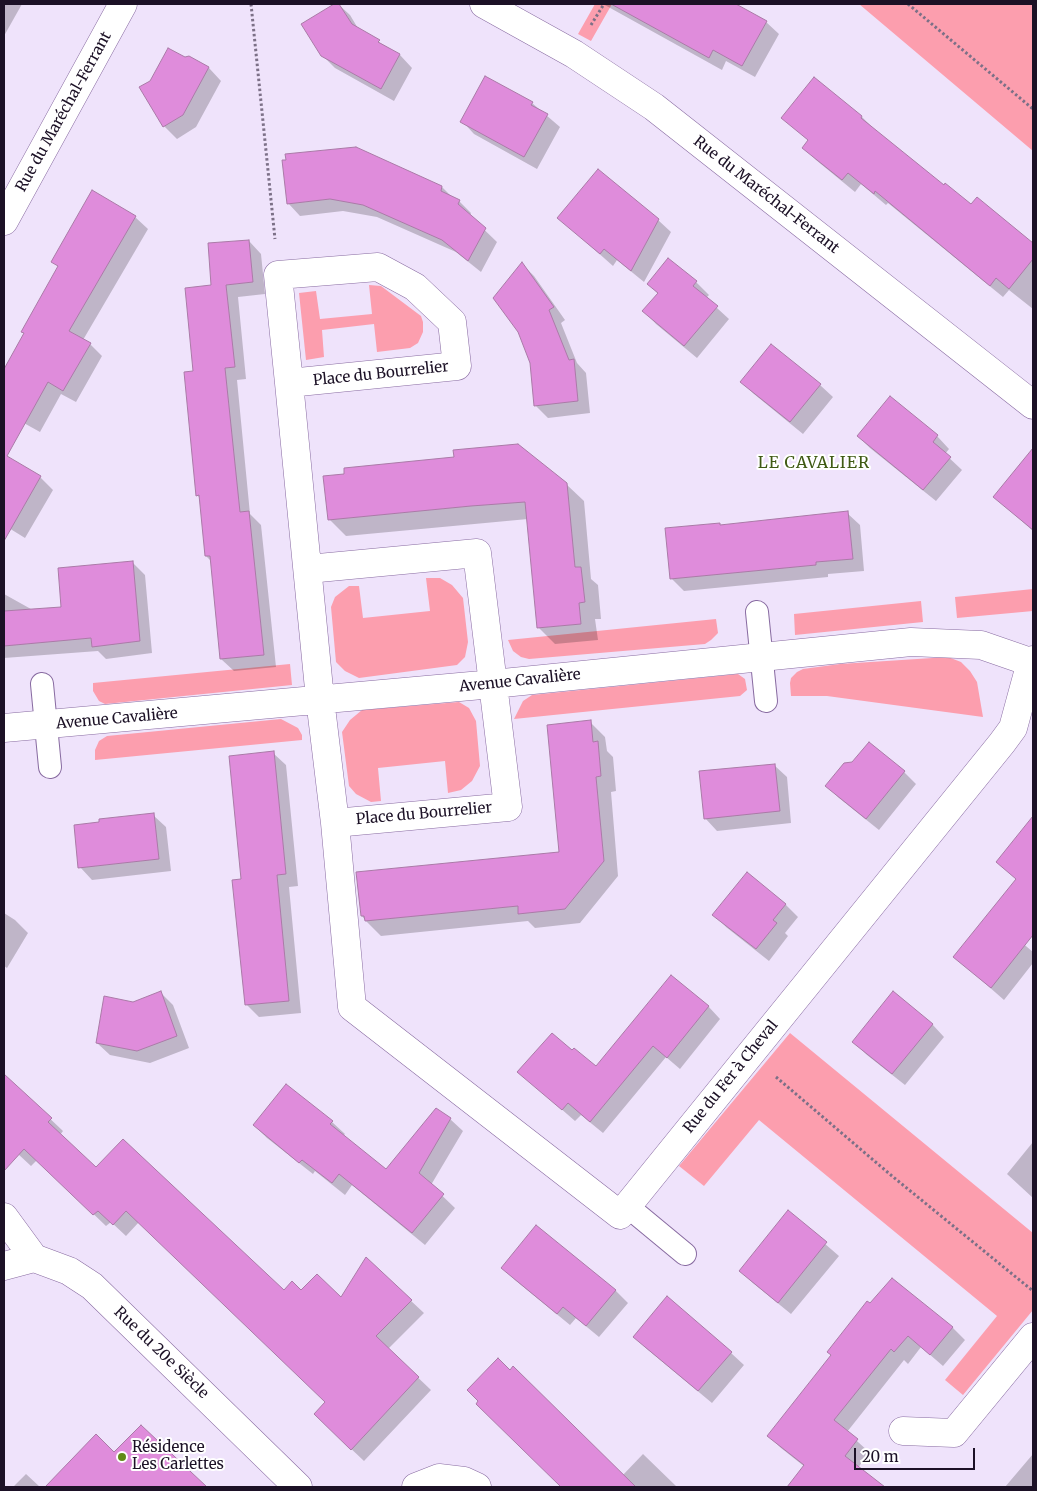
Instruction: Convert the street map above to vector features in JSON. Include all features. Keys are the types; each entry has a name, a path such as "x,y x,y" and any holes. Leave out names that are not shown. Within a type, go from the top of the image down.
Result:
{"street":[{"name":"Rue du Maréchal-Ferrant","path":"4,221 123,4"},
{"name":"Rue du Maréchal-Ferrant","path":"484,4 574,54 654,107 1033,405"},
{"name":"Place du Bourrelier","path":"289,384 457,366 452,322 415,287 378,268 278,276 320,699 335,823 352,1007 620,1215 627,1206"},
{"name":"Place du Bourrelier","path":"308,569 477,553 508,807 335,823"},
{"name":"Avenue Cavalière","path":"4,728 493,684 911,642 981,645 1032,662"},
{"name":"Rue du Fer à Cheval","path":"627,1206 1002,743 1013,728 1032,662"},
{"path":"4,1217 34,1258 4,1266"},
{"name":"Rue du 20e Siècle","path":"34,1258 70,1271 92,1286 298,1487"},
{"path":"903,1431 954,1433 1033,1337"},
{"path":"416,1487 439,1478 464,1481 477,1487"}],"lane":[{"path":"757,612 766,701"},
{"path":"42,684 50,766"},
{"path":"627,1206 685,1254"}],"path":[{"path":"251,4 278,276"},
{"path":"908,4 1033,109"},
{"path":"749,1054 892,1176 1033,1291"}],"shaded area":[{"path":"595,4 612,4 591,41 578,34"},
{"path":"859,4 1033,4 1033,151"},
{"path":"369,285 381,286 421,316 423,332 418,343 410,348 377,352 374,324 322,330 324,357 306,360 299,293 316,291 320,319 372,314"},
{"path":"426,578 440,578 452,585 463,598 468,642 465,657 457,665 359,678 345,671 336,662 331,607 335,597 349,586 359,586 363,618 430,611"},
{"path":"1033,589 1033,611 957,618 955,597"},
{"path":"921,601 923,622 795,635 794,614"},
{"path":"716,619 718,633 705,644 529,659 521,657 513,651 508,640"},
{"path":"948,657 961,662 977,682 983,717 827,696 791,696 791,678 803,669 840,664"},
{"path":"290,664 292,685 105,704 99,701 93,691 93,683"},
{"path":"738,674 745,679 747,690 740,696 514,719 523,701 532,695"},
{"path":"459,702 469,708 476,721 480,766 472,781 461,790 448,793 445,761 378,768 381,801 371,802 356,794 349,786 342,732 350,720 362,710"},
{"path":"281,719 298,728 302,735 302,740 95,760 95,750 99,741 107,736"},
{"path":"790,1033 1033,1233 1033,1310 963,1395 945,1380 997,1316 759,1120 704,1186 679,1166"}],"building":[{"path":"334,4 339,4 352,24 400,54 381,89 321,56 301,24"},
{"path":"611,4 736,4 767,21 742,66 713,50 709,58"},
{"path":"168,48 185,57 189,56 209,67 183,115 163,127 139,87 150,81"},
{"path":"485,76 533,102 531,105 548,114 524,157 460,122"},
{"path":"814,77 862,116 861,118 944,185 945,183 971,204 977,197 1033,243 1033,259 1009,289 996,278 990,286 875,191 874,194 848,173 842,180 802,148 808,140 781,118"},
{"path":"356,147 442,186 441,191 460,200 458,204 486,228 468,261 442,240 363,205 330,199 287,204 282,160 286,160 285,154"},
{"path":"598,169 659,219 631,271 604,249 600,254 557,218"},
{"path":"92,190 136,216 69,331 91,343 63,391 48,382 7,456 41,476 4,541 4,369 24,333 21,332 58,266 51,262"},
{"path":"249,240 253,282 226,285 235,367 225,368 240,512 249,511 264,655 220,659 210,556 205,556 199,495 196,496 184,372 193,371 185,288 211,285 208,243"},
{"path":"668,258 697,281 693,286 718,306 684,346 642,311 658,293 647,284"},
{"path":"522,262 554,307 549,310 569,360 574,359 578,401 534,406 530,363 518,332 493,298"},
{"path":"771,344 821,384 790,422 740,382"},
{"path":"890,396 938,435 933,442 951,457 923,490 857,436"},
{"path":"518,444 567,483 575,567 581,567 585,602 579,603 581,624 537,628 525,502 328,520 323,476 344,474 344,468 454,457 453,450"},
{"path":"1033,448 1033,530 993,497"},
{"path":"848,511 853,559 816,562 816,565 670,579 665,528 720,523 720,525"},
{"path":"133,561 140,641 92,647 91,638 4,646 4,611 61,607 58,568"},
{"path":"591,720 593,742 598,741 601,776 596,777 604,861 565,909 518,914 518,906 365,921 364,916 361,916 356,872 559,852 547,725"},
{"path":"869,742 905,771 866,819 825,786 844,763 852,762"},
{"path":"274,751 286,874 277,875 289,1001 245,1005 232,880 241,879 229,756"},
{"path":"775,764 780,811 704,819 699,771"},
{"path":"154,813 159,859 78,868 74,825 99,822 99,819"},
{"path":"1033,816 1033,935 991,988 953,957 1016,879 996,862"},
{"path":"747,872 786,904 773,920 777,923 756,949 712,915"},
{"path":"671,975 709,1006 667,1058 653,1046 590,1122 568,1103 562,1110 517,1072 552,1033 572,1050 574,1048 596,1066"},
{"path":"161,991 177,1036 137,1051 96,1043 104,996 133,1002"},
{"path":"893,991 933,1024 892,1074 852,1042"},
{"path":"4,1074 52,1118 48,1122 96,1167 123,1139 284,1290 292,1281 301,1290 317,1274 341,1297 366,1257 412,1300 376,1336 419,1377 351,1450 314,1414 325,1402 126,1211 113,1225 98,1211 93,1215 24,1149 4,1171"},
{"path":"286,1084 333,1121 330,1124 386,1169 436,1108 451,1118 419,1173 444,1194 412,1233 339,1174 332,1183 302,1160 299,1163 253,1125"},
{"path":"788,1210 827,1242 778,1303 739,1271"},
{"path":"536,1225 616,1290 586,1326 563,1307 557,1314 501,1268"},
{"path":"892,1278 953,1327 930,1355 908,1336 894,1352 891,1349 834,1420 858,1439 845,1456 885,1487 787,1487 804,1465 767,1436 831,1355 827,1352 867,1301 870,1303"},
{"path":"667,1296 732,1352 698,1391 633,1337"},
{"path":"498,1358 510,1370 513,1366 636,1487 561,1487 476,1404 478,1401 467,1390"},
{"name":"Résidence Les Carlettes","path":"141,1425 207,1487 45,1487 96,1434 114,1452"}],"place":[{"name":"Résidence Les Carlettes","path":"122,1457"}],"district":[{"name":"LE CAVALIER","path":"814,463"}]}
